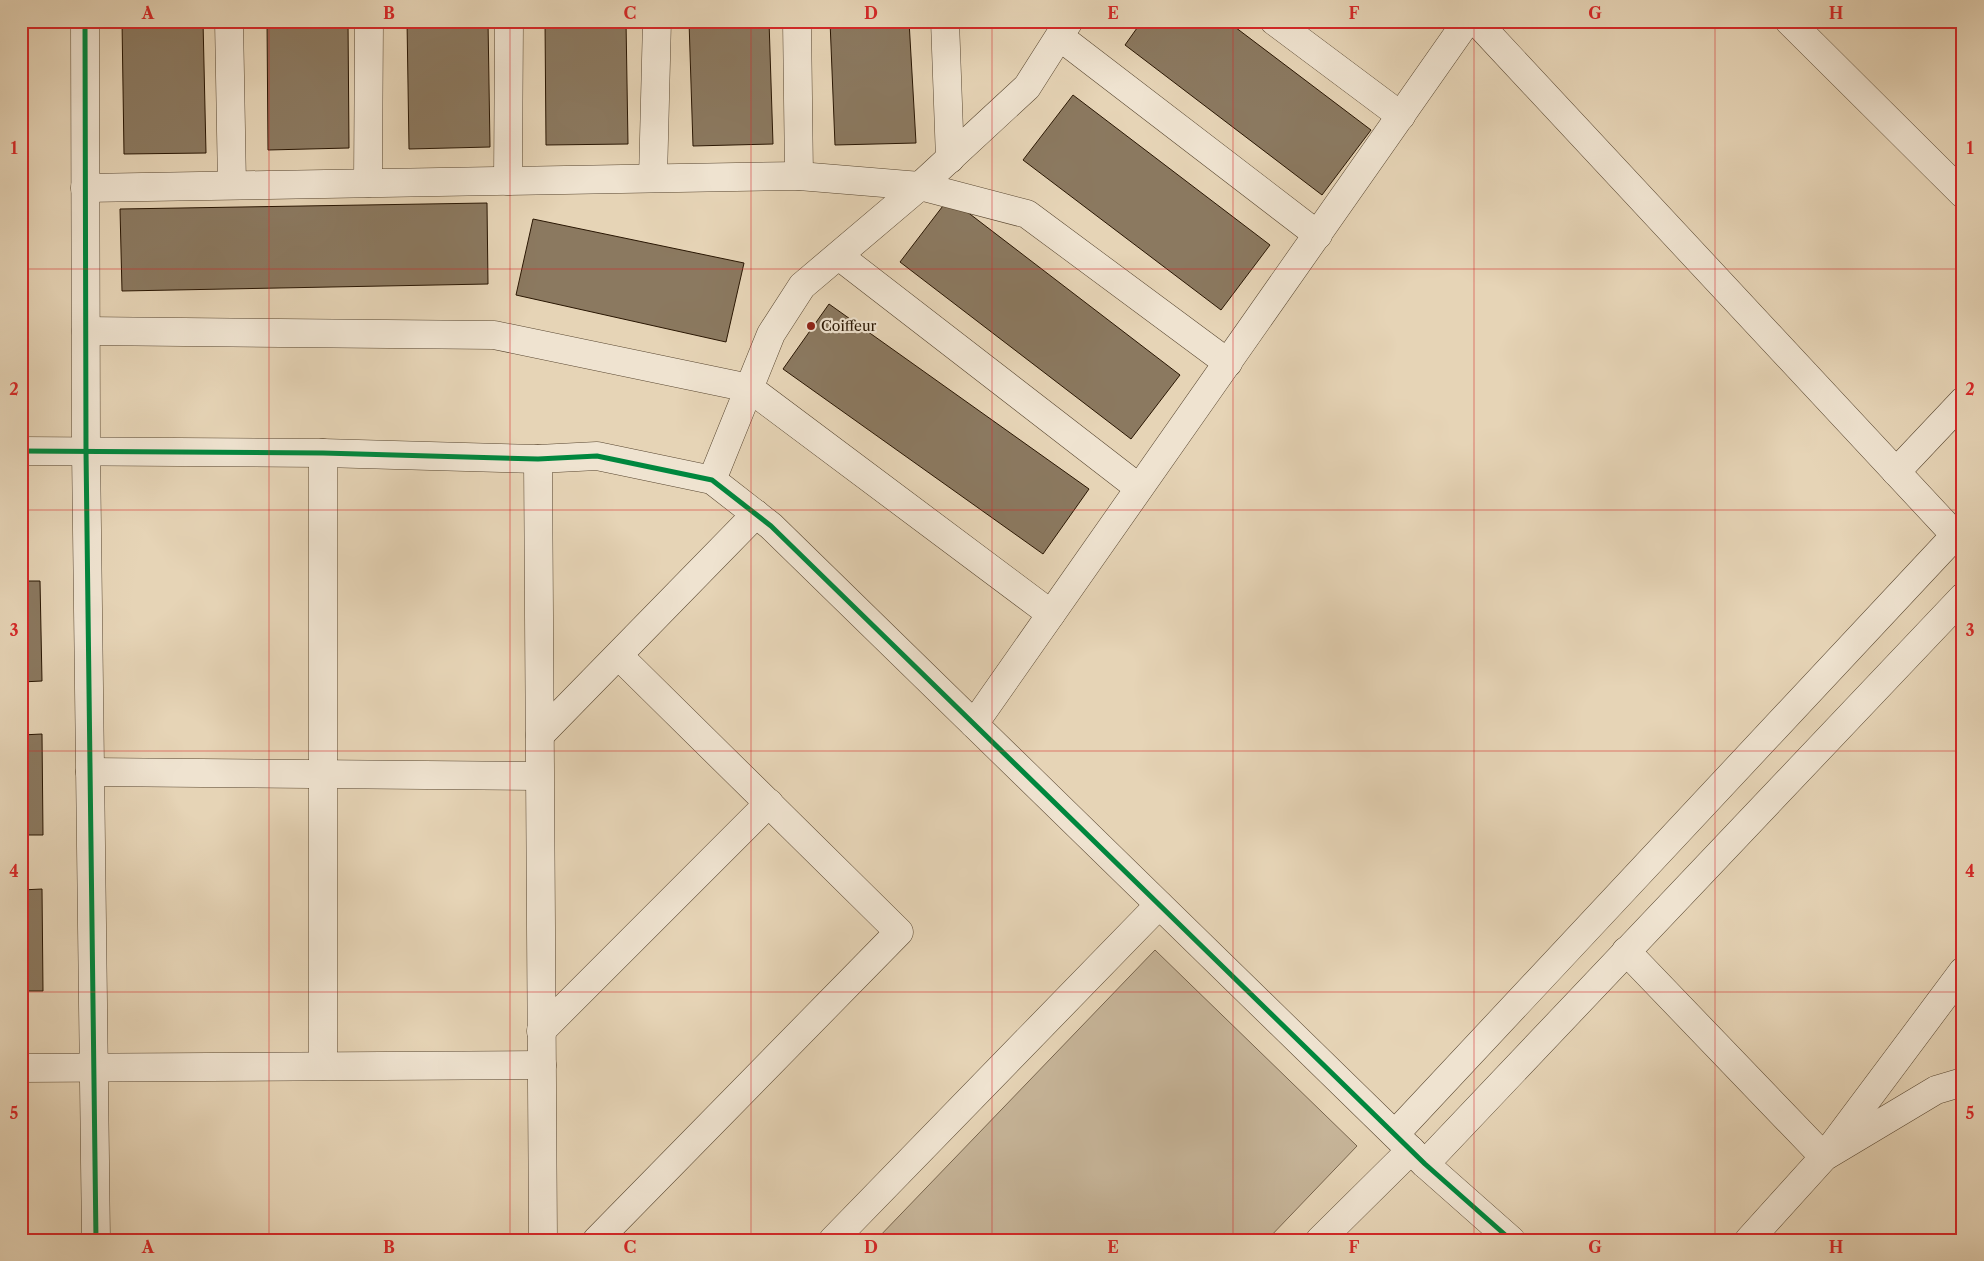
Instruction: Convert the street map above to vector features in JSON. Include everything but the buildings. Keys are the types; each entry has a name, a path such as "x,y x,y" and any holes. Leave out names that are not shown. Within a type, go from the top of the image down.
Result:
{"street":[{"path":"85,21 86,451 96,1240"},
{"path":"230,21 232,185"},
{"path":"368,183 369,21"},
{"path":"508,181 509,21"},
{"path":"653,178 657,21"},
{"path":"797,21 798,176"},
{"path":"945,21 950,159"},
{"path":"1274,21 1401,116"},
{"path":"974,724 1468,21"},
{"path":"1410,1149 1959,531 1896,472 1476,21"},
{"path":"1789,21 1963,194"},
{"path":"712,480 771,334 802,286 920,186 1027,86 1064,29 1318,235"},
{"path":"85,188 798,176 920,186 1027,214 1228,362"},
{"path":"839,256 1139,488"},
{"path":"86,331 494,335 749,388 1051,614"},
{"path":"1896,472 1963,401"},
{"path":"21,452 323,453 538,459 597,456 712,480 771,526 1410,1149 1510,1240"},
{"path":"323,453 323,1066"},
{"path":"538,459 543,1240"},
{"path":"540,735 756,514"},
{"path":"1320,1240 1410,1149 1626,952 1963,597"},
{"path":"597,1240 899,932 619,656"},
{"path":"90,772 539,776"},
{"path":"542,1031 768,803"},
{"path":"833,1240 1159,904"},
{"path":"1626,952 1824,1157"},
{"path":"1749,1240 1824,1157 1963,971"},
{"path":"21,1068 542,1065"},
{"path":"1824,1157 1936,1090 1963,1082"}],"shaded area":[{"path":"1155,950 1357,1146 1267,1240 876,1240"}],"cycle path":[{"path":"85,21 86,451 96,1240"},
{"path":"21,451 323,453 538,459 597,456 712,480 771,526 1425,1164 1511,1240"}],"place":[{"name":"Coiffeur","path":"811,326"}]}
